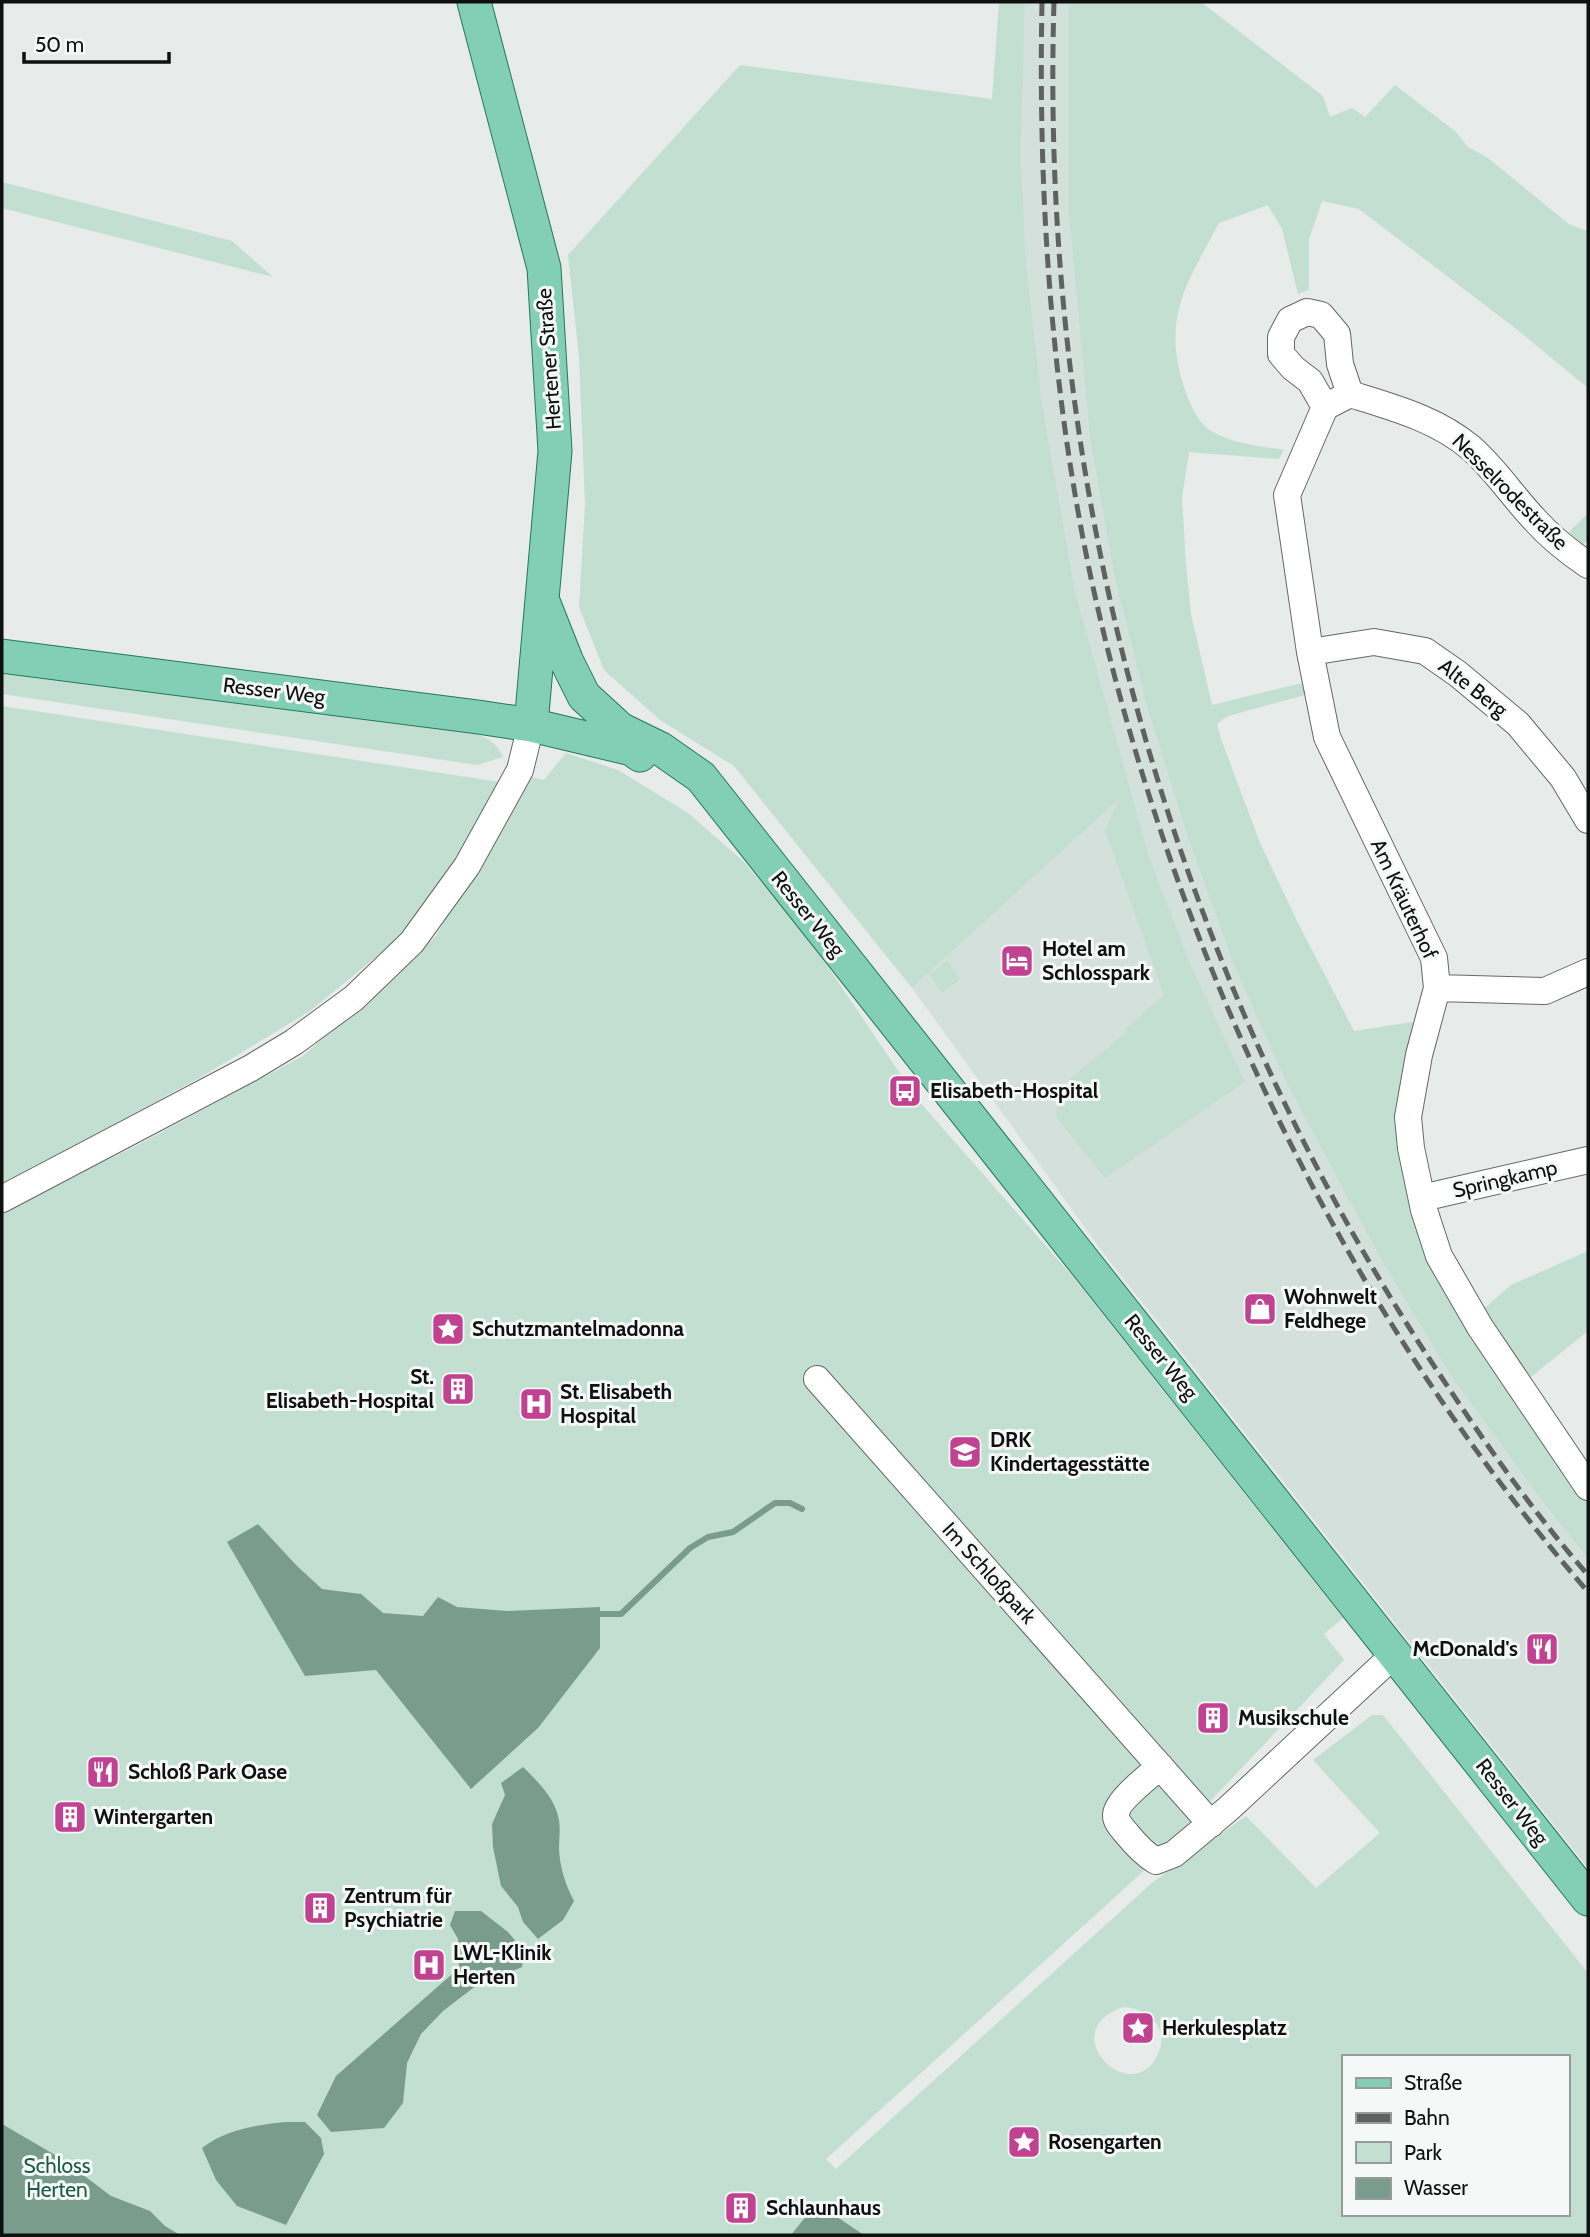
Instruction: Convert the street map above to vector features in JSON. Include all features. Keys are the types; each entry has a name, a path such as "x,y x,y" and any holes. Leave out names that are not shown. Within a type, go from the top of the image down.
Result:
{"main road":[{"name":"Hertener Straße","path":"474,2 544,268 555,451 531,725"},
{"name":"Resser Weg","path":"542,598 567,662 584,696 620,729 661,749 701,777 1588,1899"},
{"name":"Resser Weg","path":"2,656 531,725 632,749 731,818"}],"street":[{"path":"1307,313 1321,315 1337,334 1340,365 1350,394 1325,407 1310,381 1281,354 1281,337 1290,320 1307,313"},
{"name":"Nesselrodestraße","path":"1350,394 1398,409 1454,436 1471,448 1506,483 1535,520 1563,548 1588,565"},
{"name":"Am Kräuterhof","path":"1325,407 1287,495 1310,652 1327,737 1434,958 1437,988 1419,1055 1409,1117 1410,1148 1422,1198 1439,1256 1480,1327 1588,1487"},
{"name":"Alte Berg","path":"1310,652 1374,642 1425,652 1458,674 1518,724 1563,778 1588,820"},
{"path":"2,1199 251,1068 294,1042 354,998 412,942 467,866 520,770 531,725"},
{"path":"1437,988 1545,991 1588,972"},
{"name":"Springkamp","path":"1422,1198 1588,1160"},
{"name":"Im Schloßpark","path":"817,1379 1211,1824"},
{"path":"1160,1766 1124,1799 1116,1813 1119,1824 1139,1848 1156,1861 1165,1859 1211,1824 1396,1653"}],"shaded area":[{"path":"1025,2 1069,2 1069,216 1090,439 1114,575 1146,704 1187,835 1234,966 1287,1084 1379,1256 1449,1373 1542,1501 1588,1559 1588,1868 1104,1254 912,988 1122,796 1185,951 1149,856 1075,591 1042,403 1026,262 1021,156"}],"green space":[{"path":"999,2 1025,2 1021,156 1026,262 1042,403 1075,591 1149,856 1190,964 1245,1082 1105,1178 1056,1117 1057,1109 1078,1092 1070,1079 1127,1032 1126,1028 1164,995 1105,830 1120,798 912,988 734,766 660,720 604,670 579,607 585,504 579,357 568,255 740,65 992,99"},
{"path":"1069,2 1201,2 1323,96 1330,117 1352,108 1365,117 1395,85 1456,132 1468,147 1488,158 1570,225 1588,231 1588,388 1519,331 1359,209 1322,201 1309,239 1309,290 1298,294 1282,229 1268,205 1219,223 1187,284 1177,322 1176,342 1178,365 1187,395 1195,413 1207,428 1237,442 1284,450 1279,459 1189,452 1182,498 1186,564 1191,614 1212,705 1302,683 1305,695 1228,716 1217,724 1221,739 1260,843 1354,1031 1419,1021 1401,1162 1409,1204 1429,1249 1588,1499 1588,1559 1542,1501 1449,1373 1379,1256 1287,1084 1234,966 1187,835 1146,704 1114,575 1090,439 1069,216"},
{"path":"2,182 232,241 273,277 2,208"},
{"path":"1588,513 1588,539 1582,546 1569,532"},
{"path":"2,667 475,734 492,742 503,757 477,765 2,694"},
{"path":"2,706 500,782 471,836 405,933 310,1011 201,1077 2,1185"},
{"name":"Schloss Herten","path":"566,753 618,770 688,813 743,861 807,936 918,1100 1074,1278 1343,1618 1324,1634 1344,1660 1146,1869 826,2159 836,2169 1153,1882 1246,1816 1316,1888 1380,1833 1313,1760 1372,1715 1383,1715 1588,1973 1588,2235 2,2235 2,1209 134,1147 303,1056 436,936 523,775 544,780","holes":["1123,2007 1148,2015 1159,2028 1161,2036 1158,2054 1146,2069 1132,2074 1117,2071 1104,2061 1096,2047 1095,2032 1103,2018"]},
{"path":"947,961 960,979 942,993 929,975"},
{"path":"1588,1251 1588,1331 1526,1381 1480,1312 1511,1285"}],"water":[{"path":"258,1524 322,1589 361,1594 383,1613 423,1616 438,1597 457,1607 507,1611 600,1607 600,1648 538,1728 471,1789 376,1670 305,1676 227,1542"},
{"path":"523,1767 544,1790 556,1809 560,1863 574,1901 563,1920 538,1939 523,1922 518,1907 501,1886 493,1847 492,1824 505,1795 501,1783"},
{"path":"455,1911 481,1911 508,1932 524,1951 522,1967 473,1988 443,2011 421,2034 407,2063 403,2103 384,2128 331,2132 317,2115 336,2076 459,1968 458,1939 450,1925"},
{"path":"286,2122 305,2122 321,2138 324,2154 286,2225 237,2206 216,2180 202,2148 231,2132"},
{"path":"2,2124 62,2159 111,2196 150,2211 165,2226 180,2235 2,2235"},
{"path":"828,2211 864,2235 791,2235 807,2215"}],"waterway":[{"path":"600,1614 621,1614 690,1548 708,1537 733,1532 775,1503 790,1503 802,1509"}],"railway":[{"path":"1042,2 1045,219 1066,436 1091,578 1125,716 1168,852 1218,986 1277,1116 1343,1242 1417,1364 1499,1481 1588,1592"},
{"path":"1054,2 1055,183 1070,363 1098,541 1139,716 1193,887 1261,1053 1342,1214 1436,1369 1472,1422 1528,1500 1588,1575"}],"place":[{"name":"Hotel am Schlosspark","path":"1017,961"},
{"name":"Elisabeth-Hospital","path":"905,1091"},
{"name":"Wohnwelt Feldhege","path":"1260,1309"},
{"name":"Schutzmantelmadonna","path":"448,1329"},
{"name":"St. Elisabeth-Hospital","path":"458,1389"},
{"name":"St. Elisabeth Hospital","path":"536,1404"},
{"name":"DRK Kindertagesstätte","path":"965,1452"},
{"name":"McDonald's","path":"1542,1649"},
{"name":"Musikschule","path":"1213,1718"},
{"name":"Schloß Park Oase","path":"103,1772"},
{"name":"Wintergarten","path":"70,1817"},
{"name":"Zentrum für Psychiatrie","path":"320,1908"},
{"name":"LWL-Klinik Herten","path":"429,1965"},
{"name":"Herkulesplatz","path":"1138,2028"},
{"name":"Rosengarten","path":"1024,2142"},
{"name":"Schlaunhaus","path":"741,2208"}]}
